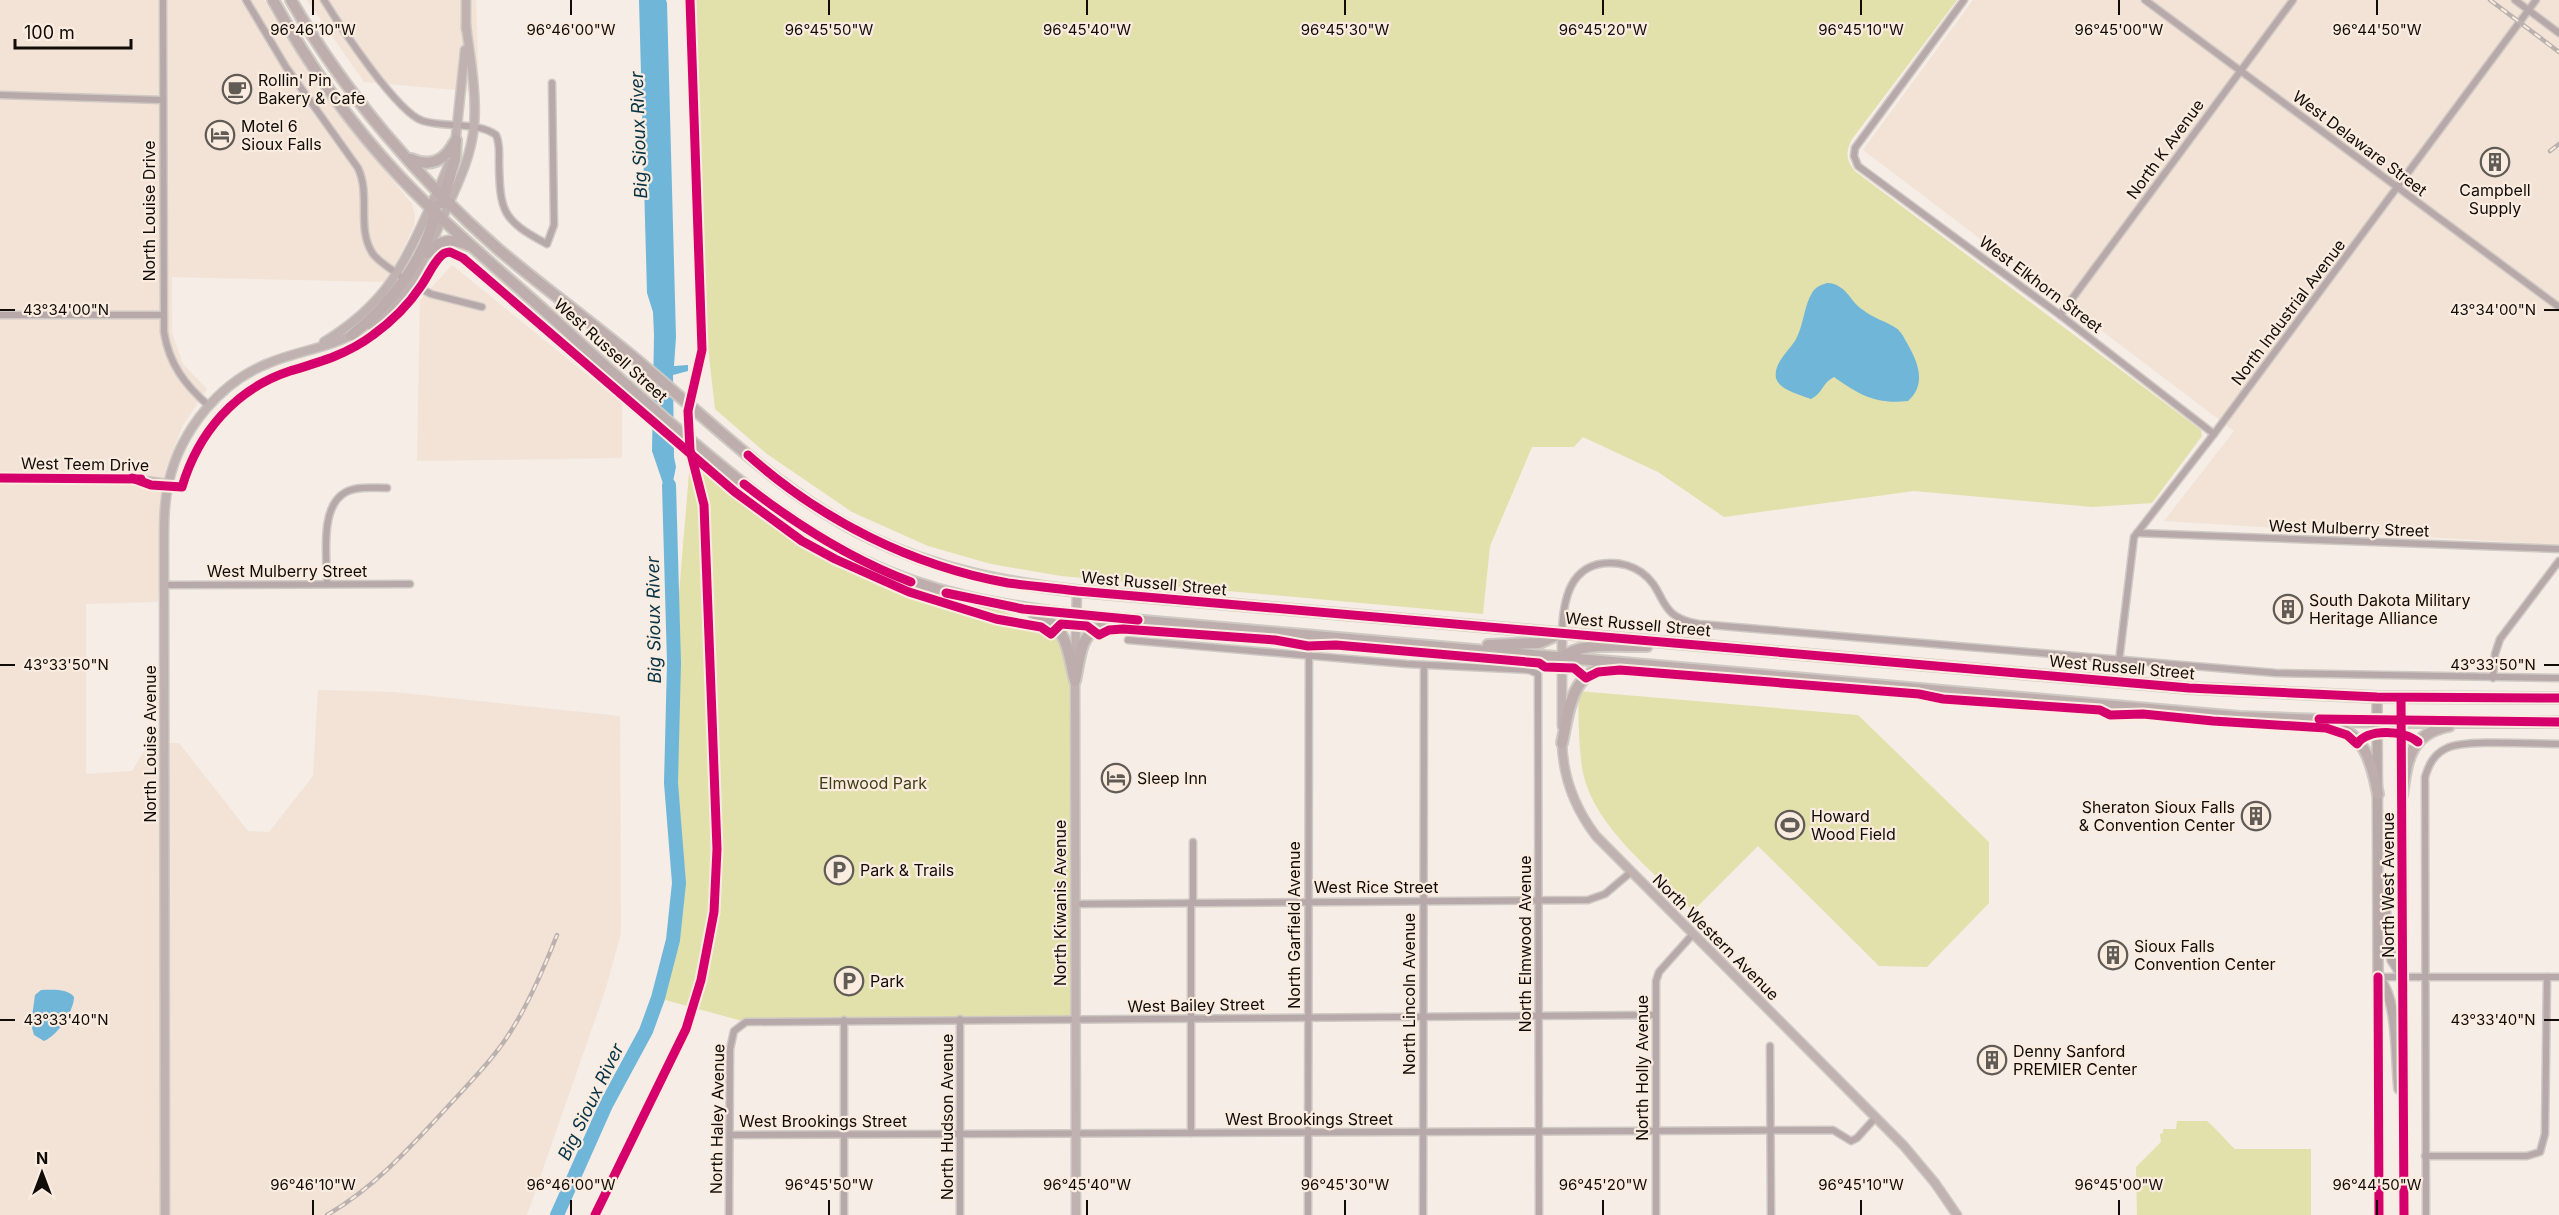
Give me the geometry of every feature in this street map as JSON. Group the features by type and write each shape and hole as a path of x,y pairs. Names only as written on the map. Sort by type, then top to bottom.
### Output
{"highway":[{"name":"West Russell Street","path":"273,0 302,50 352,120 400,177 628,388 712,460 775,508 862,561 926,587 1008,607 1075,615 2189,713 2378,722 2559,722"},
{"name":"West Russell Street","path":"293,3 341,77 443,197 498,249 627,351 754,460 803,498 872,539 939,565 1008,583 1077,591 2189,688 2378,698 2559,698"},
{"path":"352,335 381,309 405,279 419,255 443,197 455,159 456,140"},
{"path":"406,155 422,163 433,163 448,154 456,140"},
{"path":"428,253 443,241 456,241 483,255"},
{"path":"1008,607 1043,617 1056,625 1067,645 1075,681"},
{"path":"1075,681 1082,645 1095,628 1112,624 1168,623"},
{"path":"1449,648 1539,643 1562,633"},
{"path":"1562,658 1569,651 1582,647 1693,644"},
{"path":"1562,743 1573,693 1584,676 1606,667 1658,666"},
{"path":"2310,719 2342,728 2362,744 2370,759 2378,794"},
{"path":"2402,795 2409,755 2429,733 2449,726 2498,722"}],"main road":[{"name":"North West Avenue","path":"2378,698 2379,1215"},
{"name":"North West Avenue","path":"2401,698 2404,1215"},
{"path":"2379,883 2382,887 2392,960 2403,977"},
{"path":"2378,977 2388,989 2392,1002 2397,1076 2404,1111"}],"street":[{"name":"North Louise Drive","path":"163,0 163,315 166,343 177,372 189,388 209,406"},
{"path":"246,0 286,67 358,168 364,184 368,245 377,258 405,279 431,294 482,307"},
{"path":"324,0 405,110 421,120 492,132 498,138 500,199 507,216 526,233 547,244 554,225 552,83"},
{"path":"456,140 466,26 466,0"},
{"name":"West Elkhorn Street","path":"1964,0 1855,147 1854,156 1858,166 2060,315 2214,434"},
{"name":"West Delaware Street","path":"2145,0 2559,307"},
{"name":"North K Avenue","path":"2060,315 2293,0"},
{"path":"2515,0 2559,33"},
{"name":"North Industrial Avenue","path":"2119,661 2132,544 2137,533 2214,434 2536,0"},
{"name":"North Louise Avenue","path":"313,349 363,315 384,293 405,279 428,253 436,212 469,154 474,128 474,100 466,26"},
{"path":"0,95 162,100"},
{"path":"0,315 163,315"},
{"name":"North Louise Avenue","path":"165,1215 164,524 168,483 184,441 209,406 231,385 253,370 279,359 352,335"},
{"name":"West Teem Drive","path":"0,478 132,478 168,483"},
{"path":"327,584 328,523 333,504 352,490 387,488"},
{"name":"West Mulberry Street","path":"2137,533 2559,549"},
{"path":"2493,678 2495,654 2500,639 2559,561"},
{"name":"West Russell Street","path":"1562,633 1565,600 1574,579 1592,566 1613,563 1633,567 1642,572 1671,613 1688,622 2276,673 2559,678"},
{"name":"West Mulberry Street","path":"164,585 410,584"},
{"name":"North Kiwanis Avenue","path":"1076,1215 1075,615 1077,591"},
{"name":"North Western Avenue","path":"1562,633 1562,743 1566,774 1580,813 1596,836 1631,873 1922,1167 1957,1215"},
{"name":"North Garfield Avenue","path":"1308,1215 1309,635"},
{"path":"1128,640 1424,665"},
{"name":"North Elmwood Avenue","path":"1424,665 1529,670 1538,674 1539,1215"},
{"name":"North Lincoln Avenue","path":"1423,1215 1424,665"},
{"path":"2426,1215 2424,787 2427,770 2436,755 2456,745 2559,744"},
{"path":"1191,1133 1193,842"},
{"name":"West Rice Street","path":"1076,904 1598,898 1617,886 1631,873"},
{"name":"North Holly Avenue","path":"1656,1215 1656,981 1659,972 1693,934"},
{"path":"2378,977 2559,977"},
{"path":"2425,1156 2527,1156 2540,1152 2545,1134 2547,977"},
{"name":"West Bailey Street","path":"739,1025 754,1020 1655,1015"},
{"name":"North Hudson Avenue","path":"960,1019 960,1215"},
{"path":"844,1020 844,1215"},
{"name":"North Haley Avenue","path":"729,1215 730,1049 734,1031 739,1025"},
{"path":"1770,1046 1771,1215"},
{"name":"West Brookings Street","path":"730,1135 1833,1130 1851,1141 1857,1138 1876,1118"}],"shaded area":[{"path":"0,0 264,0 319,89 412,204 415,215 414,226 384,282 172,277 172,333 183,364 207,389 183,425 166,469 158,602 86,604 86,774 132,771 149,743 179,743 248,831 269,832 313,776 318,690 393,692 620,716 621,933 606,988 527,1215 0,1215"},
{"path":"307,0 476,0 479,92 364,82"},
{"path":"1973,0 2559,0 2559,545 2164,521 2234,431 1863,150"},
{"path":"452,265 622,403 622,458 417,461 420,300"}],"green space":[{"path":"696,0 1957,0 1852,139 1848,148 1850,164 1856,172 2201,430 2202,436 2152,503 2092,507 1914,491 1724,517 1658,472 1583,437 1574,447 1532,447 1490,546 1483,614 1061,576 991,564 928,546 852,512 767,454 715,409 705,321"},
{"name":"Elmwood Park","path":"689,472 705,473 775,508 862,561 949,594 1061,631 1075,681 1075,1019 746,1022 658,998 673,943 678,909 678,869 671,770 672,715"},
{"name":"Howard Wood Field","path":"1578,691 1858,715 1989,842 1989,903 1927,967 1879,966 1758,846 1693,911 1613,831 1590,793 1581,763"},
{"path":"2177,1121 2207,1121 2235,1149 2311,1149 2311,1215 2137,1215 2136,1167 2161,1142 2160,1134 2163,1133 2163,1129 2176,1129"}],"water":[{"path":"639,0 666,0 667,3 676,337 674,366 688,365 688,371 673,375 676,467 669,501 652,451 654,335 653,312 647,293"},
{"path":"1827,283 1839,286 1863,310 1901,333 1911,350 1919,373 1917,387 1908,401 1877,400 1834,377 1811,399 1791,392 1778,382 1777,367 1797,337 1809,298 1815,289"},
{"path":"41,990 63,991 74,997 64,1022 54,1034 44,1041 34,1035 31,1024 35,995"}],"waterway":[{"name":"Big Sioux River","path":"557,1215 606,1105 646,1031 658,998 673,940 679,883 671,783 674,663 669,485"}],"railway":[{"path":"2490,0 2559,52"},
{"path":"2550,151 2559,144"},
{"path":"327,1215 362,1191 394,1163 491,1059 518,1020 557,935"}],"cycle path":[{"path":"595,1215 686,1029 701,980 714,912 717,849 704,505 690,450 688,411 702,350 690,0"},
{"path":"132,478 151,485 182,487 189,467 209,431 236,401 270,379 323,361 363,342 393,319 421,286 439,258 450,252 463,258 735,492 802,541 835,559 909,592 996,619 1041,627 1051,634 1061,624 1087,626 1099,635 1109,630 1123,629 1275,640 1308,646 1336,645 1539,663 1545,667 1574,668 1586,678 1598,672 1620,670 1919,694 1943,699 2100,710 2110,715 2143,714 2326,728 2347,735 2357,744 2369,735 2386,732 2404,735 2418,742"},
{"path":"748,455 806,500 869,537 937,565 1008,583 1077,591 2189,688 2377,697 2559,698"},
{"path":"0,478 141,479"},
{"path":"744,484 783,513 824,539 866,563 911,582"},
{"path":"946,593 1023,609 1138,620"},
{"path":"2401,698 2404,1215"},
{"path":"2319,719 2559,722"},
{"path":"2378,977 2379,1215"}],"place":[{"name":"Rollin' Pin Bakery & Cafe","path":"237,89"},
{"name":"Motel 6 Sioux Falls","path":"220,135"},
{"name":"Campbell Supply","path":"2495,162"},
{"name":"South Dakota Military Heritage Alliance","path":"2288,609"},
{"name":"Sleep Inn","path":"1116,778"},
{"name":"Sheraton Sioux Falls & Convention Center","path":"2256,816"},
{"name":"Howard Wood Field","path":"1790,825"},
{"name":"Park & Trails","path":"839,870"},
{"name":"Sioux Falls Convention Center","path":"2113,955"},
{"name":"Park","path":"849,981"},
{"name":"Denny Sanford PREMIER Center","path":"1992,1060"}]}
